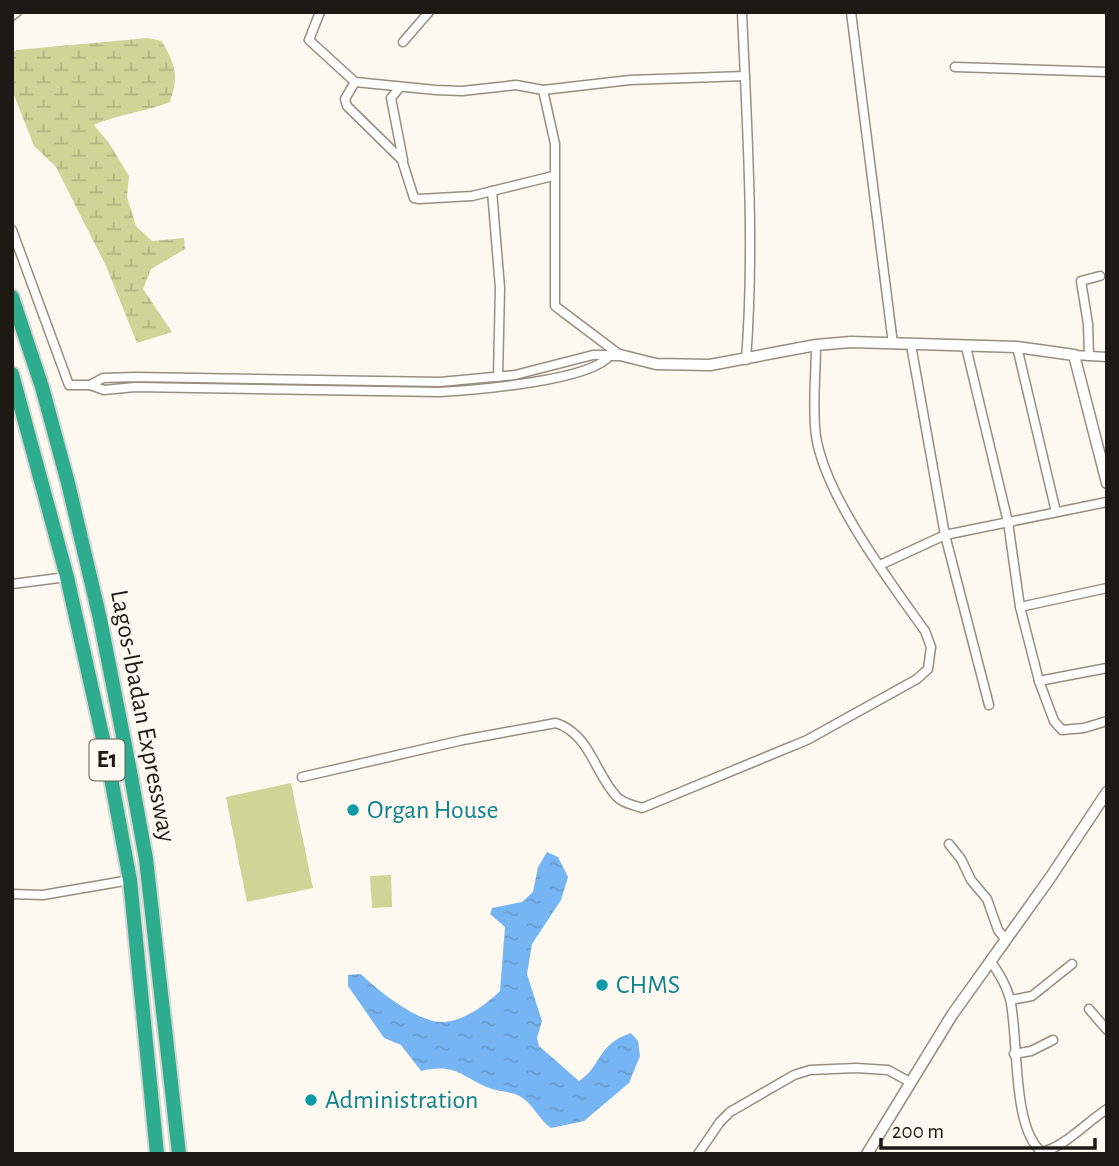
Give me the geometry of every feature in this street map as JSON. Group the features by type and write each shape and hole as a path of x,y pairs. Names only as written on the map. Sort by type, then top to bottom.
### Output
{"highway":[{"name":"Lagos-Ibadan Expressway","path":"12,297 42,387 68,483 100,619 131,771 146,859 179,1154"},
{"name":"Lagos-Ibadan Expressway","path":"12,374 67,577 107,757 130,880 157,1154"}],"street":[{"path":"12,16 17,12"},
{"path":"320,12 309,40 355,82 462,91 516,85 543,90 630,80 745,76"},
{"path":"403,42 429,12"},
{"path":"742,12 751,225 746,359"},
{"path":"851,12 893,344"},
{"path":"955,67 1107,72"},
{"path":"355,82 345,99 347,106 404,162"},
{"path":"400,87 391,98 414,198 472,197 554,176"},
{"path":"543,90 555,144 555,306 615,355"},
{"path":"492,191 500,288 498,377"},
{"path":"12,230 69,385 90,384 103,378 135,376 440,382 498,377 551,367 593,355 615,355 656,364 710,365 816,345 851,342 1017,347 1107,357"},
{"path":"1089,356 1088,324 1081,281 1100,276"},
{"path":"302,777 463,740 556,723 564,726 584,745 618,797 642,808 807,740 917,679 928,669 931,646 925,631 858,534 822,460 816,434 816,345"},
{"path":"911,345 944,536 989,705"},
{"path":"966,347 1008,522 1020,607 1039,681 1054,721 1062,730 1084,728 1107,721"},
{"path":"1017,347 1056,512"},
{"path":"90,384 104,390 135,387 440,392 506,386 553,377 596,367 615,355"},
{"path":"1074,355 1101,446 1107,483"},
{"path":"880,565 944,536 1107,502"},
{"path":"12,583 67,577"},
{"path":"1020,607 1107,588"},
{"path":"1039,681 1107,668"},
{"path":"867,1154 990,960 1107,792"},
{"path":"949,844 961,859 971,880 987,899 998,930 1005,939"},
{"path":"12,894 43,895 130,880"},
{"path":"990,960 1002,977 1011,1000 1018,1091 1034,1145 1041,1153 1063,1150 1073,1133 1107,1109"},
{"path":"1011,1000 1032,996 1072,964"},
{"path":"1089,1009 1107,1030"},
{"path":"1014,1054 1031,1051 1053,1040"},
{"path":"698,1154 730,1112 794,1075 810,1070 856,1068 888,1070 911,1082"}],"green space":[{"path":"148,38 162,41 173,65 175,84 170,102 94,125 109,143 129,176 127,197 136,226 152,241 184,238 185,249 151,269 143,289 172,332 137,343 106,266 56,167 34,146 12,90 12,54 16,50"},
{"path":"291,783 313,888 247,902 226,797"},
{"path":"391,875 392,907 372,908 370,876"}],"water":[{"path":"547,852 558,857 568,877 561,900 532,944 527,974 542,1021 537,1038 539,1046 579,1081 612,1043 631,1033 638,1041 640,1056 629,1083 584,1121 551,1128 526,1100 517,1095 489,1088 450,1070 421,1071 401,1045 384,1038 348,986 348,975 361,974 400,1005 434,1021 452,1021 481,1006 500,991 505,927 490,914 492,908 522,902 533,892 538,867"}],"place":[{"name":"Organ House","path":"353,810"},
{"name":"CHMS","path":"602,985"},
{"name":"Administration","path":"311,1100"}]}
